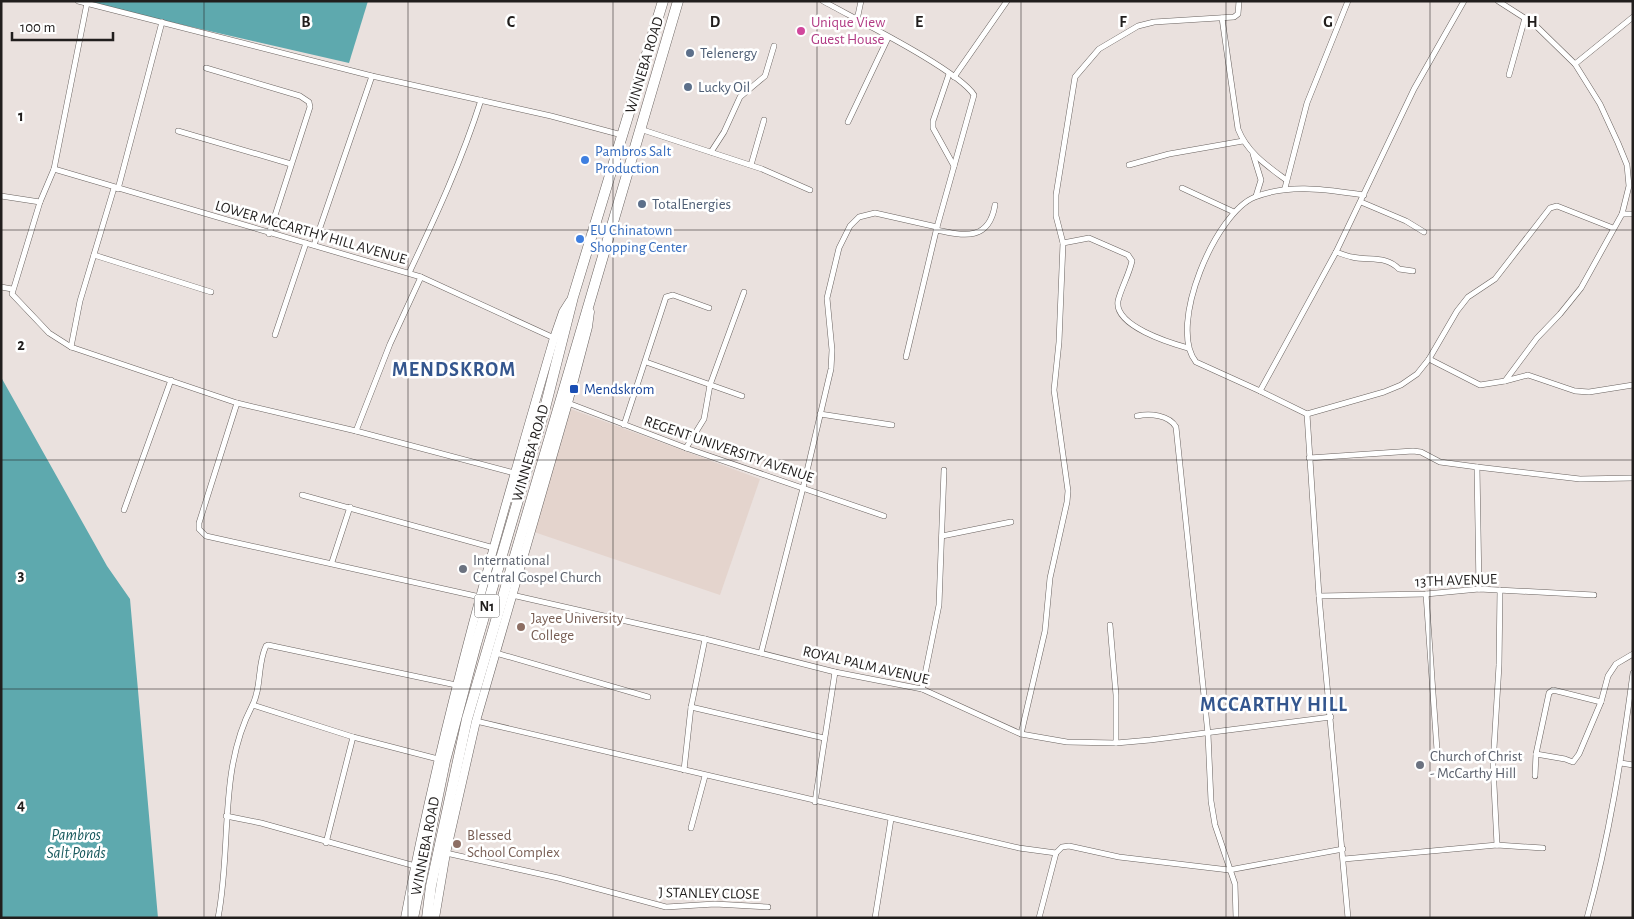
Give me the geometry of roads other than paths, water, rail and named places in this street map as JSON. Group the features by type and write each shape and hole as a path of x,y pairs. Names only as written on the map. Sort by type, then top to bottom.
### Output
{"highway":[{"name":"WINNEBA ROAD","path":"413,918 431,806 545,408 573,297 663,1"},
{"name":"WINNEBA ROAD","path":"427,918 431,886 451,810 467,719 678,1"},
{"path":"648,49 656,46 665,50"}],"street":[{"path":"78,1 372,76 481,100 623,135"},
{"path":"823,1 951,75 974,95 936,229 906,358"},
{"path":"857,20 861,1"},
{"path":"954,166 933,128 933,122 951,75 1007,1"},
{"path":"1021,734 1045,631 1050,578 1068,491 1054,390 1060,342 1063,244 1056,216 1056,195 1075,77 1099,49 1138,26 1154,22 1234,17 1238,14 1238,1"},
{"path":"1285,188 1307,103 1334,31 1348,1"},
{"path":"1260,391 1336,252 1414,89 1464,1"},
{"path":"1498,1 1547,34 1575,64 1600,104 1627,165 1629,186 1622,214 1581,288 1537,338 1505,381"},
{"path":"86,3 73,79 54,168 40,202 12,289 14,298 49,333 71,347 237,403 356,431 514,473"},
{"path":"1222,18 1238,129 1243,141 1252,153 1286,179"},
{"path":"1510,75 1525,18"},
{"path":"1575,64 1633,18"},
{"path":"71,347 80,302 116,188 162,22"},
{"path":"848,122 888,38"},
{"path":"711,152 724,132 740,97 765,76 774,46"},
{"path":"206,68 300,96 309,102 310,107 269,234"},
{"path":"314,245 372,76"},
{"path":"409,273 458,167 481,100"},
{"path":"751,165 764,120"},
{"path":"640,129 751,165 810,190"},
{"path":"178,131 291,164"},
{"path":"1130,165 1169,154 1243,141"},
{"path":"1252,153 1261,180 1256,196"},
{"name":"LOWER MCCARTHY HILL AVENUE","path":"54,168 269,234 314,245 421,277 554,338"},
{"path":"1182,188 1234,212"},
{"path":"1364,195 1327,190 1285,188 1256,196 1244,202 1234,212 1205,259 1193,289 1186,320 1188,348 1196,362 1308,414 1401,386 1417,374 1429,359 1457,311 1468,297 1495,279 1550,208 1557,206 1613,228"},
{"path":"1,196 40,202"},
{"path":"1361,202 1406,221 1424,232"},
{"path":"761,653 831,369 832,350 827,298 839,248 847,231 859,217 875,213 936,229 965,234 982,231 991,220 995,205"},
{"path":"1622,214 1633,214"},
{"path":"1063,244 1089,238 1128,255 1132,261 1118,302 1122,315 1142,331 1188,348"},
{"path":"275,334 306,243"},
{"path":"1336,252 1352,257 1386,260 1392,262 1399,269 1413,271"},
{"path":"94,255 210,292"},
{"path":"356,431 390,344 421,277"},
{"path":"1,287 12,289"},
{"path":"686,448 704,419 710,385 744,292"},
{"path":"624,425 668,295 709,308"},
{"path":"405,918 415,866 431,806 438,758 456,685 514,473 554,338 563,312 573,297"},
{"path":"436,918 451,810 568,403 588,327 590,298"},
{"path":"1429,359 1480,384 1505,381 1528,375 1574,391 1589,392 1633,385"},
{"path":"646,362 742,396"},
{"path":"124,510 171,380"},
{"path":"237,403 198,529 206,536 332,562 480,597"},
{"name":"REGENT UNIVERSITY AVENUE","path":"568,403 686,448 884,516"},
{"path":"820,414 892,424"},
{"path":"1308,414 1309,458 1319,596 1348,918"},
{"path":"1137,416 1148,415 1167,418 1176,427 1208,734 1211,802 1215,825 1236,893 1236,918"},
{"path":"1309,458 1413,451 1421,452 1440,462 1477,467 1580,479 1633,478"},
{"path":"1477,467 1479,589"},
{"path":"922,690 939,605 944,470"},
{"path":"302,495 494,548"},
{"path":"332,562 350,507"},
{"path":"942,536 1011,522"},
{"name":"13TH AVENUE","path":"1319,596 1426,594 1479,589 1594,595"},
{"path":"1497,846 1493,774 1499,665 1500,590"},
{"path":"1426,594 1437,750"},
{"name":"ROYAL PALM AVENUE","path":"512,595 705,639 835,672 922,690 964,706 1021,734 1067,742 1116,743 1208,734 1331,717"},
{"path":"1110,625 1116,695 1116,743"},
{"path":"684,770 691,707 705,639"},
{"path":"218,918 225,882 226,816 235,752 246,716 253,705 264,648 268,645 456,685"},
{"path":"496,654 648,696"},
{"path":"1536,754 1573,762 1579,754 1601,702 1608,676 1616,664 1633,654"},
{"path":"815,802 835,672"},
{"path":"1587,918 1602,863 1621,763 1633,673"},
{"path":"1535,776 1536,754 1549,693 1552,690 1601,702"},
{"path":"253,705 353,737 438,758"},
{"path":"691,707 824,738"},
{"path":"476,721 815,802 1019,848 1056,853"},
{"path":"326,843 353,737"},
{"path":"1621,763 1633,766"},
{"path":"691,828 705,776"},
{"path":"226,816 415,866"},
{"path":"875,918 891,819"},
{"path":"1039,918 1056,853 1062,847 1070,846 1119,858 1229,870 1343,849"},
{"path":"1344,859 1497,846 1543,848"},
{"name":"J STANLEY CLOSE","path":"446,854 558,878 666,907 715,904 768,908"}],"water":[{"path":"79,1 368,1 349,63"},
{"name":"Pambros Salt Ponds","path":"1,377 107,566 130,599 158,918 1,918"}],"place":[{"name":"Unique View Guest House","path":"801,31"},
{"name":"Telenergy","path":"690,53"},
{"name":"Lucky Oil","path":"688,87"},
{"name":"Pambros Salt Production","path":"585,160"},
{"name":"TotalEnergies","path":"642,204"},
{"name":"EU Chinatown Shopping Center","path":"580,239"},
{"name":"Mendskrom","path":"574,389"},
{"name":"International Central Gospel Church","path":"463,569"},
{"name":"Jayee University College","path":"521,627"},
{"name":"Church of Christ - McCarthy Hill","path":"1420,765"},
{"name":"Blessed School Complex","path":"457,844"}],"district":[{"name":"MENDSKROM","path":"454,369"},
{"name":"MCCARTHY HILL","path":"1274,704"}]}
